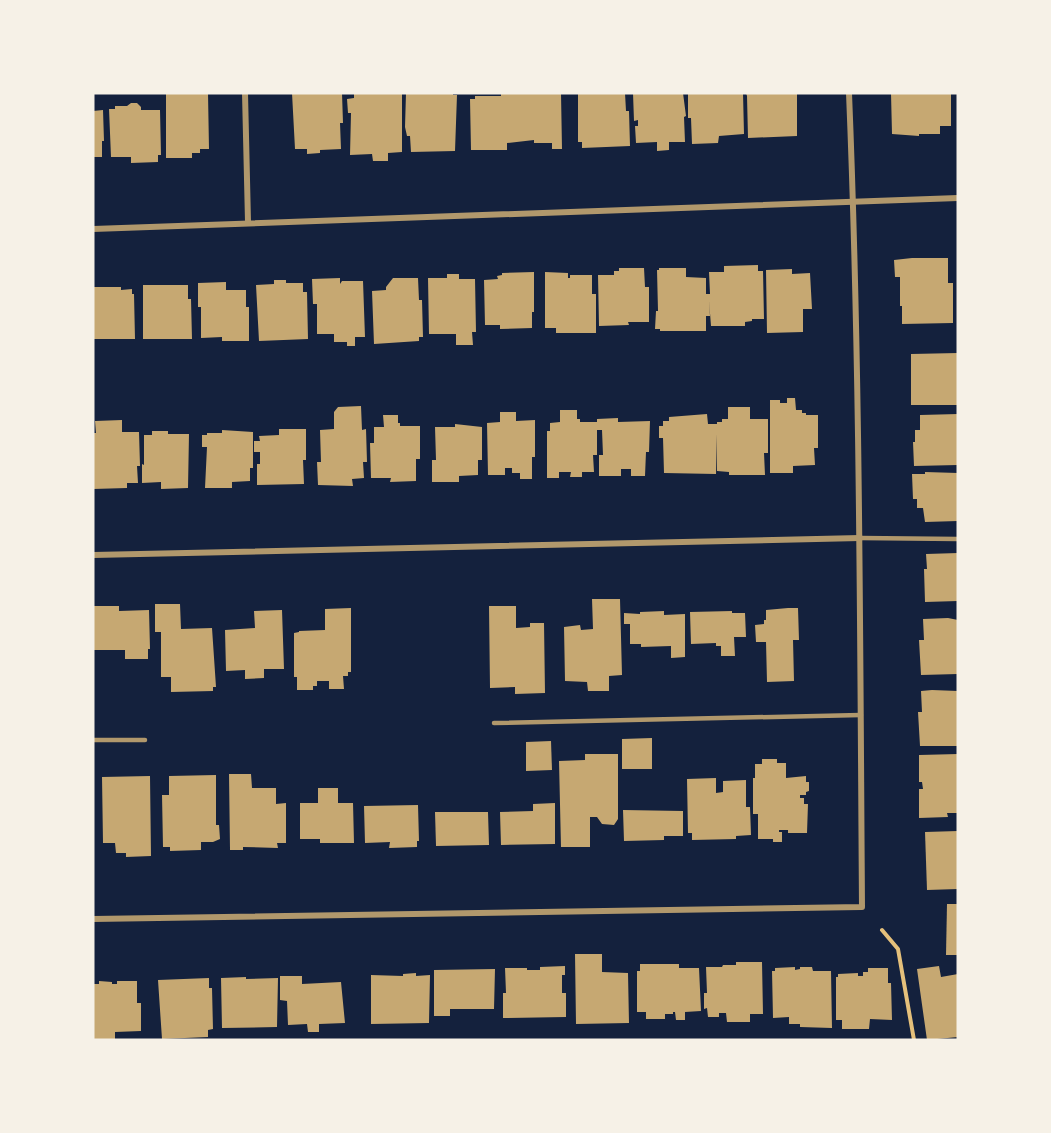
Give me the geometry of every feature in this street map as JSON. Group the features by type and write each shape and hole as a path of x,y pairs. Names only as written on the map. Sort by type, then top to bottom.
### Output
{"street":[{"path":"246,93 248,222"},
{"path":"93,919 862,907 860,538 854,202 849,93"},
{"path":"93,229 958,198"},
{"path":"93,555 860,538"}],"lane":[{"path":"860,538 958,538"},
{"path":"494,723 861,715"},
{"path":"93,740 145,740"}],"path":[{"path":"882,930 898,949 914,1040"}],"building":[{"path":"166,93 208,93 209,149 200,149 200,153 192,153 192,158 166,158"},
{"path":"292,93 342,93 341,149 320,150 320,153 307,154 307,149 295,149"},
{"path":"354,93 402,93 402,152 388,153 388,161 373,161 372,154 350,155 351,113 348,113 347,99 354,98"},
{"path":"406,93 453,93 457,95 455,151 411,152 410,136 407,136 405,127"},
{"path":"501,93 561,93 562,149 552,149 552,143 534,143 534,140 507,143 507,150 471,150 470,99 475,99 475,96 501,96"},
{"path":"578,93 625,93 626,111 629,111 630,146 582,148 582,142 578,142"},
{"path":"633,93 683,93 686,116 684,117 685,142 669,142 669,150 657,151 657,142 636,143 635,126 638,126 638,120 634,121"},
{"path":"688,93 743,93 744,134 719,136 718,143 692,144 691,118 688,118"},
{"path":"746,93 797,93 797,136 748,138"},
{"path":"891,93 951,93 951,126 940,126 940,134 919,134 919,136 892,134"},
{"path":"137,103 141,110 160,110 161,155 158,155 158,162 131,163 131,157 111,157 109,109 115,109 115,106 127,106"},
{"path":"103,110 102,157 93,157 93,111"},
{"path":"948,258 948,283 953,283 953,323 902,324 900,277 895,277 894,260"},
{"path":"758,265 758,271 763,271 764,319 752,319 752,321 745,322 745,326 711,326 709,300 710,316 706,316 706,331 660,331 660,329 655,329 656,311 658,311 657,270 659,268 686,268 686,277 706,278 706,294 710,294 709,272 724,272 724,266"},
{"path":"619,268 644,268 645,287 649,287 649,322 599,326 598,275 614,275 614,271 619,271"},
{"path":"792,269 792,274 810,273 812,309 803,309 803,332 767,333 766,270"},
{"path":"534,272 532,328 500,329 500,325 485,325 484,280 498,279 497,276 502,273"},
{"path":"545,272 568,273 568,278 570,275 592,275 592,294 596,294 596,333 556,333 556,328 545,328"},
{"path":"447,274 459,274 459,279 475,279 476,332 472,332 473,345 456,345 456,334 429,334 428,278 447,278"},
{"path":"340,278 340,284 342,281 363,281 365,337 355,337 355,346 347,346 347,342 334,342 334,334 317,334 317,304 313,304 312,279"},
{"path":"393,278 418,278 419,300 422,300 423,337 419,337 419,341 374,344 372,291 386,290"},
{"path":"274,280 303,283 303,292 307,292 308,339 259,341 256,285 274,284"},
{"path":"226,282 226,290 246,290 246,307 249,307 249,341 222,341 222,337 201,338 198,283"},
{"path":"143,285 188,285 188,299 191,299 192,339 143,339"},
{"path":"93,287 132,289 135,339 93,339"},
{"path":"958,353 958,405 911,405 911,354"},
{"path":"787,398 795,398 796,410 802,410 802,413 806,415 818,415 818,448 814,448 815,465 793,466 793,473 770,473 770,400 787,403"},
{"path":"361,406 362,430 366,429 367,462 363,462 364,478 352,479 353,486 318,485 317,462 321,462 320,430 334,429 334,412 338,407"},
{"path":"728,407 750,407 750,419 768,419 768,453 764,453 765,475 729,475 729,472 717,471 717,434 716,474 664,473 663,438 659,438 659,426 663,426 663,421 669,421 669,417 707,414 708,424 717,424 717,422 722,422 722,419 728,419"},
{"path":"560,410 577,410 577,419 580,419 580,422 618,418 618,422 650,421 649,452 646,452 645,476 631,476 631,469 621,469 621,476 599,476 599,455 603,455 602,430 597,430 597,455 593,455 594,472 582,472 582,477 570,477 571,472 559,472 559,478 547,478 547,431 550,431 550,423 560,422"},
{"path":"500,412 516,412 516,421 535,420 535,457 532,457 532,479 520,479 520,473 512,473 512,468 505,468 505,475 488,475 487,423 500,422"},
{"path":"958,414 958,465 914,466 913,442 915,442 915,430 920,430 920,415"},
{"path":"383,415 398,415 400,426 420,426 420,459 416,459 416,481 390,482 391,478 371,478 370,443 374,443 374,427 384,427"},
{"path":"122,420 122,432 139,432 138,483 127,483 127,488 93,489 95,421"},
{"path":"455,424 482,427 482,460 478,460 478,475 459,476 459,482 432,482 432,460 436,460 435,427 455,427"},
{"path":"279,429 306,429 306,460 303,460 304,484 257,485 257,464 260,464 260,452 254,452 254,441 260,441 259,436 279,435"},
{"path":"222,430 253,432 253,468 250,468 250,481 232,482 232,488 205,488 207,447 202,447 202,435 222,433"},
{"path":"152,431 189,434 188,488 161,489 161,482 142,483 144,435 152,435"},
{"path":"925,472 958,473 958,521 925,522 923,508 917,508 917,499 913,499 912,474 925,474"},
{"path":"958,553 958,601 925,602 926,554"},
{"path":"592,599 620,599 622,675 609,676 609,691 588,691 587,682 565,681 564,627 580,625 581,630 593,629"},
{"path":"155,604 180,604 181,629 212,628 216,687 213,687 213,691 171,692 171,677 161,677 161,632 155,632"},
{"path":"93,606 119,606 119,611 149,610 148,659 125,659 125,650 93,650"},
{"path":"489,606 516,606 516,628 530,627 530,623 544,623 545,693 515,694 515,687 490,688"},
{"path":"351,608 351,672 348,672 348,676 343,676 344,689 329,689 329,681 317,681 317,686 313,686 313,690 297,690 297,677 294,677 294,633 325,630 325,609"},
{"path":"798,608 799,640 793,640 794,681 767,682 766,642 756,642 755,625 764,624 766,610"},
{"path":"282,610 284,669 264,669 264,678 245,679 245,670 226,671 225,630 255,628 254,611"},
{"path":"664,611 664,615 685,614 685,657 671,658 671,646 641,647 641,644 630,644 630,624 624,624 624,613"},
{"path":"732,611 732,613 745,613 746,637 734,637 735,656 721,656 721,646 716,646 716,643 691,644 690,612"},
{"path":"923,619 958,620 958,674 921,675 919,640 924,640"},
{"path":"921,691 958,691 958,746 920,746 918,712 922,712"},
{"path":"652,738 652,769 622,769 622,739"},
{"path":"551,741 552,770 526,771 526,742"},
{"path":"585,754 618,754 618,819 614,825 602,824 597,817 590,817 590,847 561,847 559,761 585,760"},
{"path":"958,754 958,813 947,813 948,817 919,818 919,789 923,789 922,782 919,782 919,755"},
{"path":"762,759 777,759 777,763 786,763 786,778 806,776 809,791 806,795 800,795 800,798 804,798 804,804 808,804 807,833 788,833 788,830 779,830 782,832 782,842 773,842 773,839 758,839 758,814 753,814 753,778 755,778 755,764 762,764"},
{"path":"229,774 251,774 252,788 276,788 276,804 286,803 286,843 277,843 278,848 243,847 243,850 230,850"},
{"path":"216,775 216,825 219,825 220,839 213,842 201,842 201,850 170,851 170,847 163,847 162,795 169,795 169,776"},
{"path":"150,776 151,856 126,857 126,853 116,853 115,843 103,843 102,777"},
{"path":"716,778 716,793 723,792 723,781 746,780 746,807 750,807 751,835 736,836 736,839 692,840 692,833 688,833 687,779"},
{"path":"318,788 338,788 338,803 353,803 354,843 320,843 320,839 300,839 300,803 318,803"},
{"path":"555,803 555,844 501,845 500,812 533,811 533,804"},
{"path":"418,805 419,841 417,841 417,847 389,848 390,842 365,843 364,806"},
{"path":"623,810 683,811 683,836 664,836 664,840 624,841"},
{"path":"435,812 488,812 489,845 436,846"},
{"path":"958,831 958,889 927,890 925,832"},
{"path":"947,904 958,904 958,955 946,955"},
{"path":"575,954 602,954 602,972 628,973 629,1023 576,1024"},
{"path":"736,962 762,962 763,1014 750,1014 750,1022 727,1022 726,1013 719,1013 719,1017 708,1017 707,1008 704,1009 704,993 707,993 706,967 736,965"},
{"path":"640,964 679,964 679,968 699,968 701,1011 685,1012 685,1020 676,1020 675,1012 665,1014 665,1019 646,1019 646,1012 637,1012 637,971 640,971"},
{"path":"565,966 565,975 562,975 562,993 566,993 566,1017 503,1018 503,993 506,993 505,968 540,970 540,967"},
{"path":"939,966 941,977 958,974 958,1037 927,1040 917,969"},
{"path":"795,967 795,970 800,967 812,967 813,971 831,971 832,1028 800,1027 800,1024 789,1024 789,1017 773,1018 772,971 775,971 775,968"},
{"path":"868,968 888,968 888,983 891,983 892,1020 870,1019 869,1029 842,1029 842,1020 836,1020 836,977 838,974 858,973 858,976 863,976 863,972 868,972"},
{"path":"495,969 494,1009 450,1009 450,1016 434,1016 434,970"},
{"path":"416,973 416,976 430,975 429,1023 371,1024 371,975 403,976 403,974"},
{"path":"280,976 302,976 302,984 341,982 345,1023 319,1024 319,1032 308,1032 307,1024 288,1025 287,1001 280,1000"},
{"path":"246,977 246,979 278,978 277,1027 222,1028 221,978"},
{"path":"209,978 209,988 212,988 213,1029 208,1030 208,1037 162,1039 158,980"},
{"path":"99,981 117,984 117,981 137,981 137,1003 141,1003 141,1031 115,1032 115,1040 94,1040 93,984 99,984"}]}
